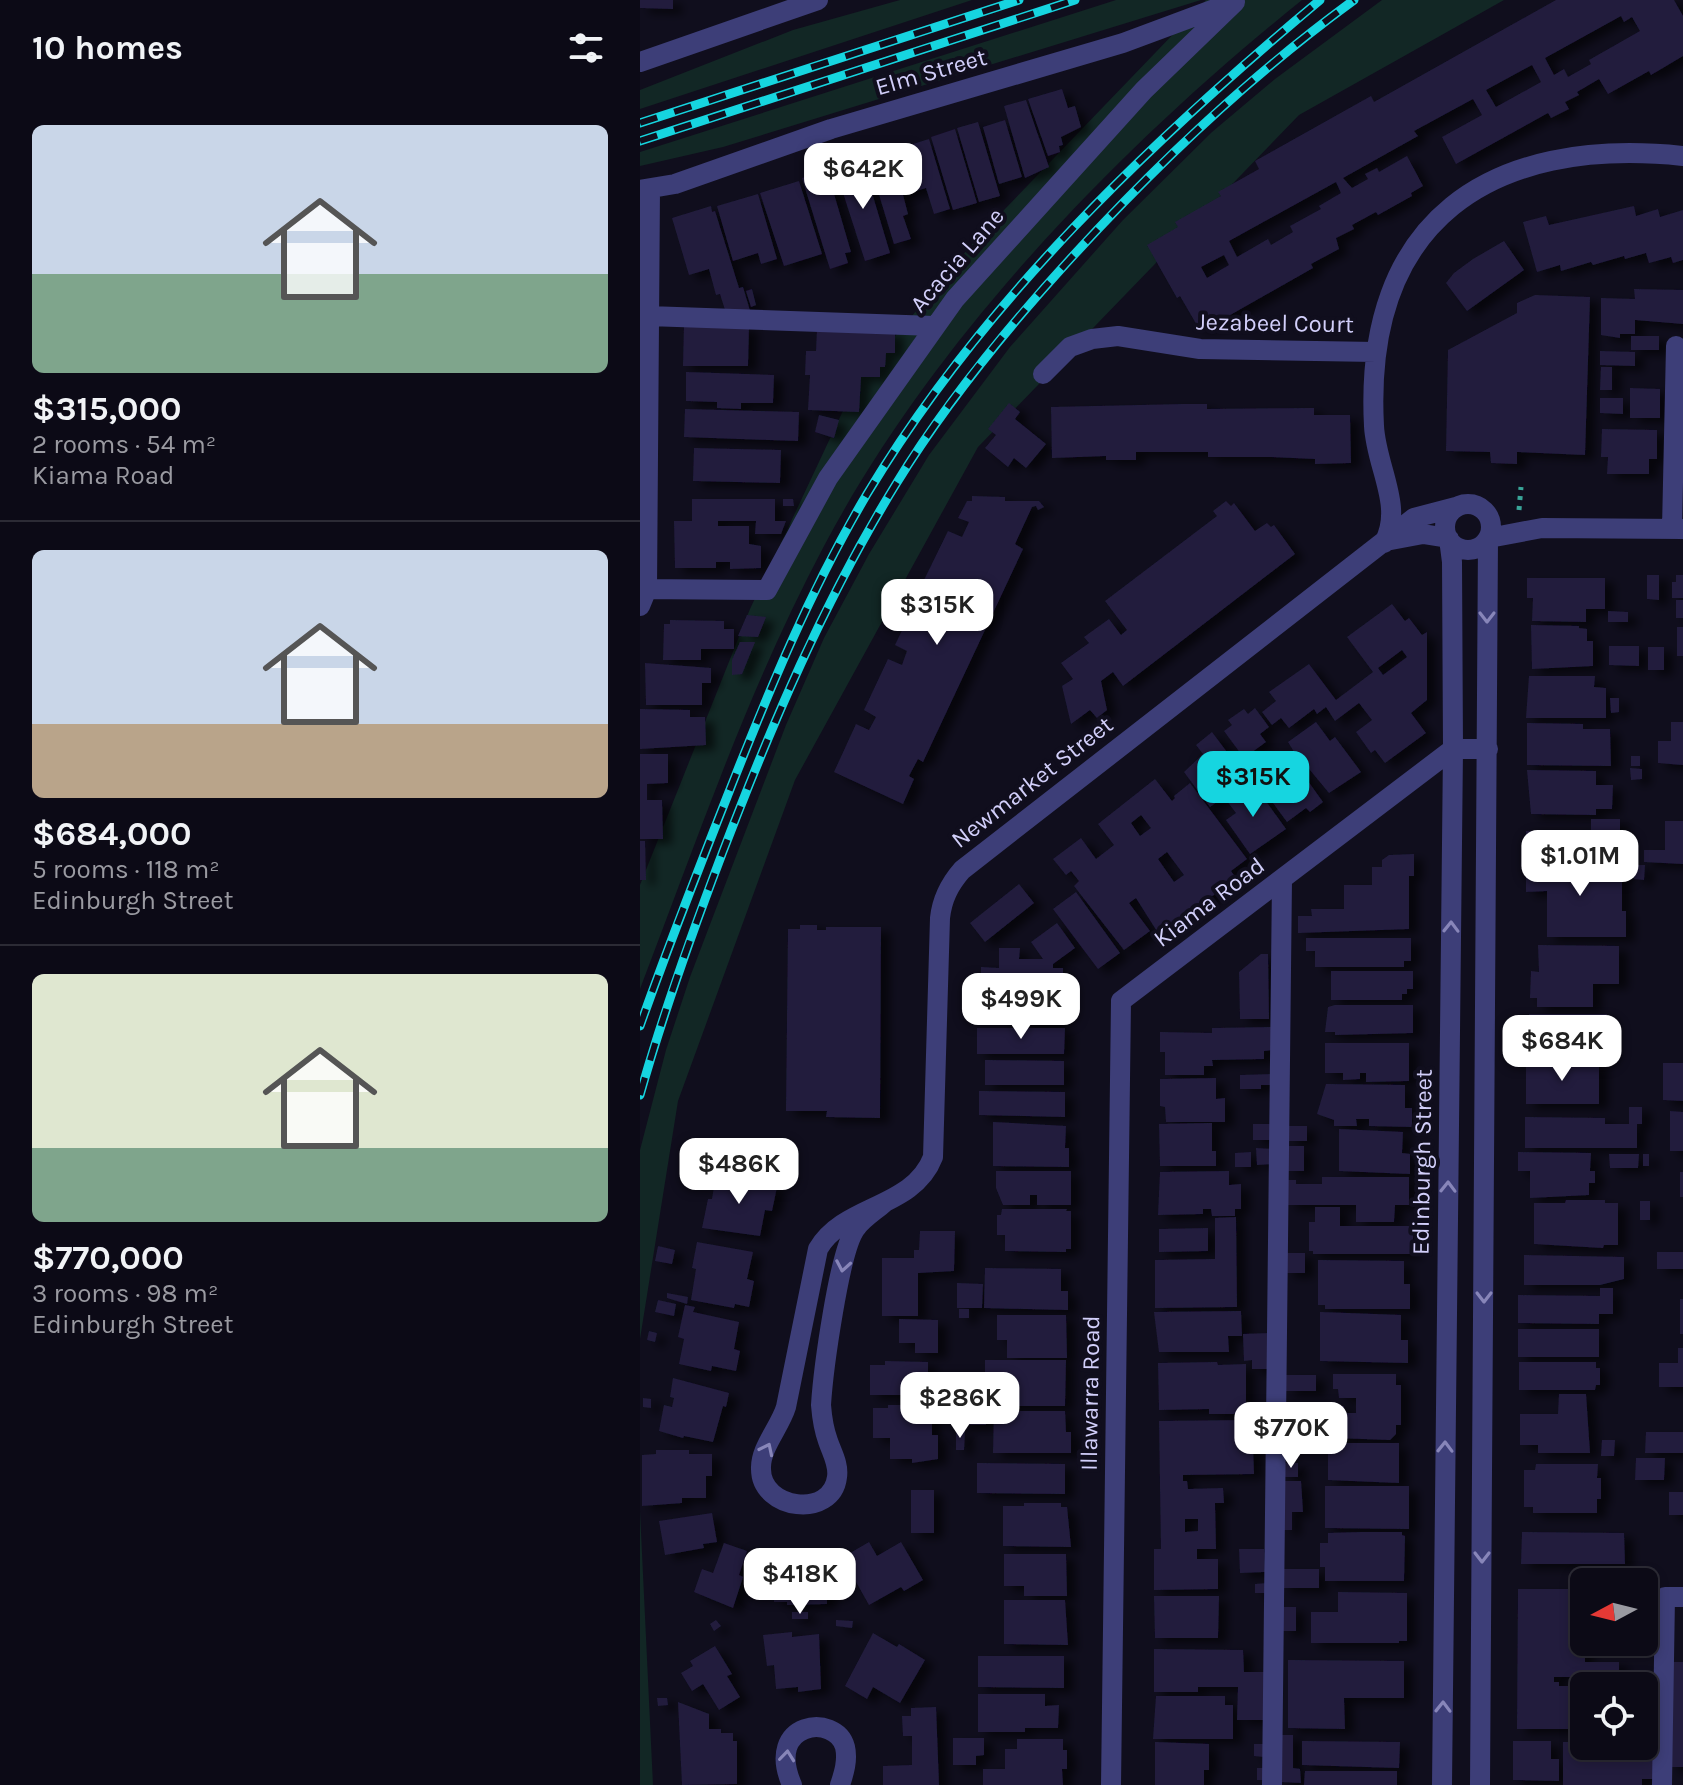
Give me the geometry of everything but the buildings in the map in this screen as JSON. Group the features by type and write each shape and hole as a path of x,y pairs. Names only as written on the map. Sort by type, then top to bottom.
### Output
{"street":[{"path":"640,62 810,1"},
{"name":"Elm Street","path":"645,190 675,184 831,129 1123,43 1235,2"},
{"name":"Acacia Lane","path":"642,595 767,590 828,478 955,299 1144,90 1235,2"},
{"path":"1384,543 1390,529 1392,507 1374,432 1376,352 1388,298 1406,257 1430,226 1460,200 1522,169 1576,155 1623,152 1683,156"},
{"path":"642,595 648,316 645,190"},
{"path":"648,316 934,326"},
{"name":"Jezabeel Court","path":"1043,374 1070,347 1092,339 1118,336 1214,350 1376,352"},
{"path":"1558,528 1519,522 1468,503 1456,507 1446,518 1445,529 1456,547 1471,550 1481,547 1489,539 1529,529 1677,528 1676,346"},
{"path":"1382,474 1395,498 1405,508 1413,513 1427,513"},
{"name":"Newmarket Street","path":"884,1203 855,1228 841,1273 821,1405 823,1426 838,1471 836,1485 822,1499 809,1504 782,1501 765,1485 761,1465 765,1449 780,1426 786,1407 818,1249 830,1233 917,1183 933,1157 940,918 942,903 952,881 1044,804 1414,518 1456,507"},
{"path":"1480,1785 1489,539 1492,529 1490,518 1482,508"},
{"name":"Newmarket Street","path":"1384,543 1406,535 1430,534 1448,538"},
{"name":"Edinburgh Street","path":"1442,1785 1453,749 1452,562 1448,538"},
{"path":"1453,749 1488,749"},
{"name":"Kiama Road","path":"1121,1001 1453,749"},
{"path":"1272,1785 1282,879"},
{"name":"Illawarra Road","path":"1111,1785 1121,1001"},
{"path":"1662,1785 1665,1597 1683,1597"},
{"path":"792,1785 785,1764 788,1744 796,1733 815,1728 831,1731 843,1741 847,1757 840,1785"}],"green space":[{"path":"900,0 972,0 640,109 640,90 793,30"},
{"path":"1116,0 1201,0 723,147 640,166 640,152"},
{"path":"1206,0 1302,0 1233,57 1099,183 975,321 919,394 869,469 797,599 725,764 640,989 640,885 750,609 856,383 977,238"},
{"path":"1382,0 1504,0 1299,115 978,447 795,780 678,1101 640,1339 640,1150 666,1050 690,977 786,725 824,638 869,554 929,455 1010,347 1123,220 1212,132 1275,79"},
{"path":"640,1511 653,1785 640,1785"}],"railway":[{"path":"640,123 1019,0"},
{"path":"640,141 1075,0"},
{"path":"640,1026 671,940 791,642 846,530 913,423 1016,291 1073,228 1193,110 1320,0"},
{"path":"640,1095 700,913 780,712 845,573 915,454 1001,338 1105,222 1242,89 1354,0"}]}
